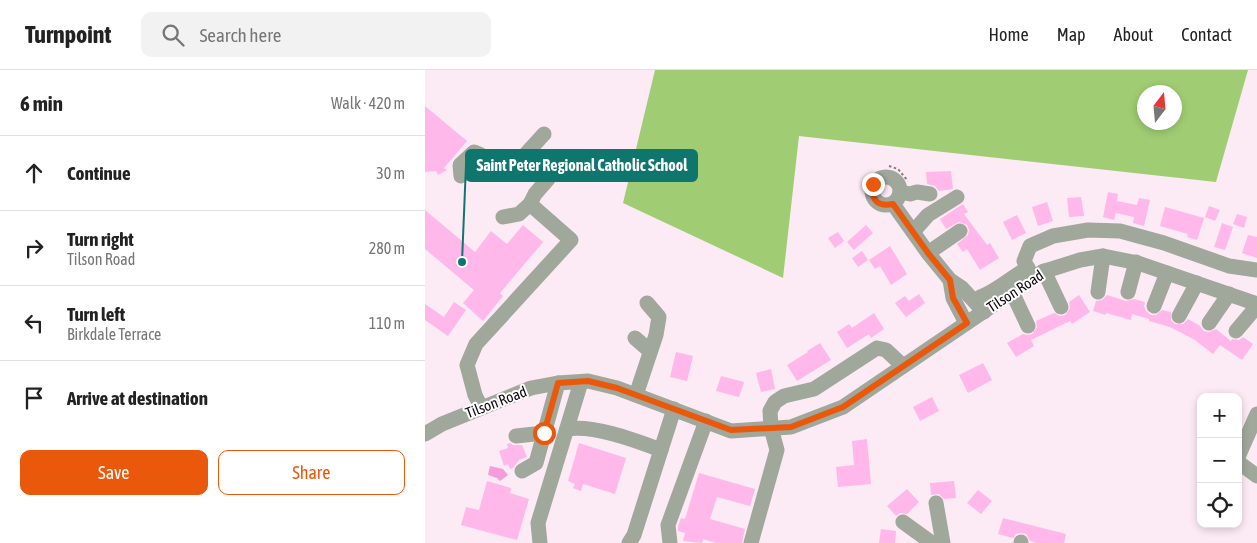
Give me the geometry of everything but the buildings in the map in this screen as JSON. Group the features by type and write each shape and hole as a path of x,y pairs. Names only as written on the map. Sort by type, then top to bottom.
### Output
{"street":[{"path":"523,157 544,134"},
{"path":"461,176 460,165 474,152 481,155"},
{"path":"503,217 519,214 530,204 535,194 548,179 537,169"},
{"path":"930,194 917,192 897,198 913,232 928,253 950,280 962,288 984,312"},
{"path":"913,232 929,216 957,197"},
{"path":"481,407 475,395 467,365 476,344 555,268 571,240 530,204"},
{"path":"928,253 960,230"},
{"path":"1058,308 1035,273 1024,261 1030,246 1053,236 1088,230 1119,230 1164,243 1229,266 1257,270"},
{"path":"1098,292 1103,256"},
{"name":"Tilson Road","path":"425,434 442,424 481,407 531,388 558,383 588,381 617,388 731,430 791,427 843,407 984,312 1035,273 1080,260 1103,256 1137,262 1257,305"},
{"path":"1128,292 1137,262"},
{"path":"979,297 987,295 1018,273 1035,273"},
{"path":"1154,306 1167,273"},
{"path":"950,280 953,298 967,323"},
{"path":"966,282 979,297 984,312"},
{"path":"1179,316 1197,283"},
{"path":"1012,292 1027,326"},
{"path":"1209,323 1229,294"},
{"path":"636,395 659,317 647,303"},
{"path":"1237,331 1257,305"},
{"path":"635,338 650,351"},
{"path":"751,543 777,450 771,428 770,411 775,402 784,396 814,389 877,348 885,350 903,366"},
{"path":"540,543 538,523 581,382"},
{"path":"522,471 536,463 558,383"},
{"path":"629,543 634,535 674,409"},
{"path":"1242,448 1257,414"},
{"path":"425,418 442,424"},
{"path":"670,543 668,525 706,421"},
{"path":"567,429 581,427 661,450"},
{"path":"516,436 544,433"},
{"path":"1242,465 1257,476"},
{"path":"936,503 943,543"},
{"path":"917,543 900,525 932,543"}],"green space":[{"path":"655,70 1248,70 1216,182 799,136 783,278 623,203"}],"shaded area":[{"path":"490,466 503,469 508,475 500,481 488,475"}],"place":[{"name":"Saint Peter Regional Catholic School","path":"462,262"}],"route":[{"path":"544,433 558,383 588,381 617,388 731,430 791,427 843,407 967,323 953,298 950,280 893,204 884,205 876,201 872,193 873,184"}]}
